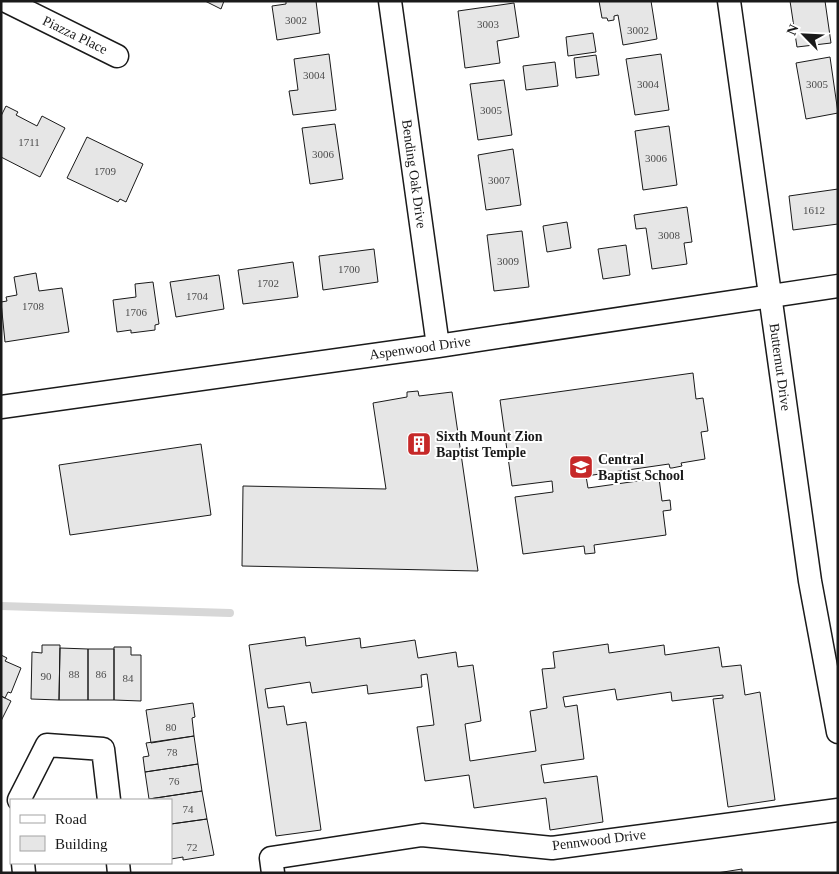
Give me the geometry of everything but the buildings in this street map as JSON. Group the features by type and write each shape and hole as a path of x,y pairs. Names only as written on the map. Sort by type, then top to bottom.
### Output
{"street":[{"name":"Piazza Place","path":"6,1 117,56"},
{"name":"Bending Oak Drive","path":"390,1 438,346"},
{"name":"Butternut Drive","path":"729,1 810,581 838,732"},
{"name":"Aspenwood Drive","path":"1,407 438,346 838,286"},
{"path":"20,799 47,745 103,749 109,799"},
{"name":"Pennwood Drive","path":"272,865 422,835 552,848 838,810"}],"waterway":[{"path":"1,606 230,613"}],"place":[{"name":"Sixth Mount Zion Baptist Temple","path":"419,444"},
{"name":"Central Baptist School","path":"581,467"}]}
